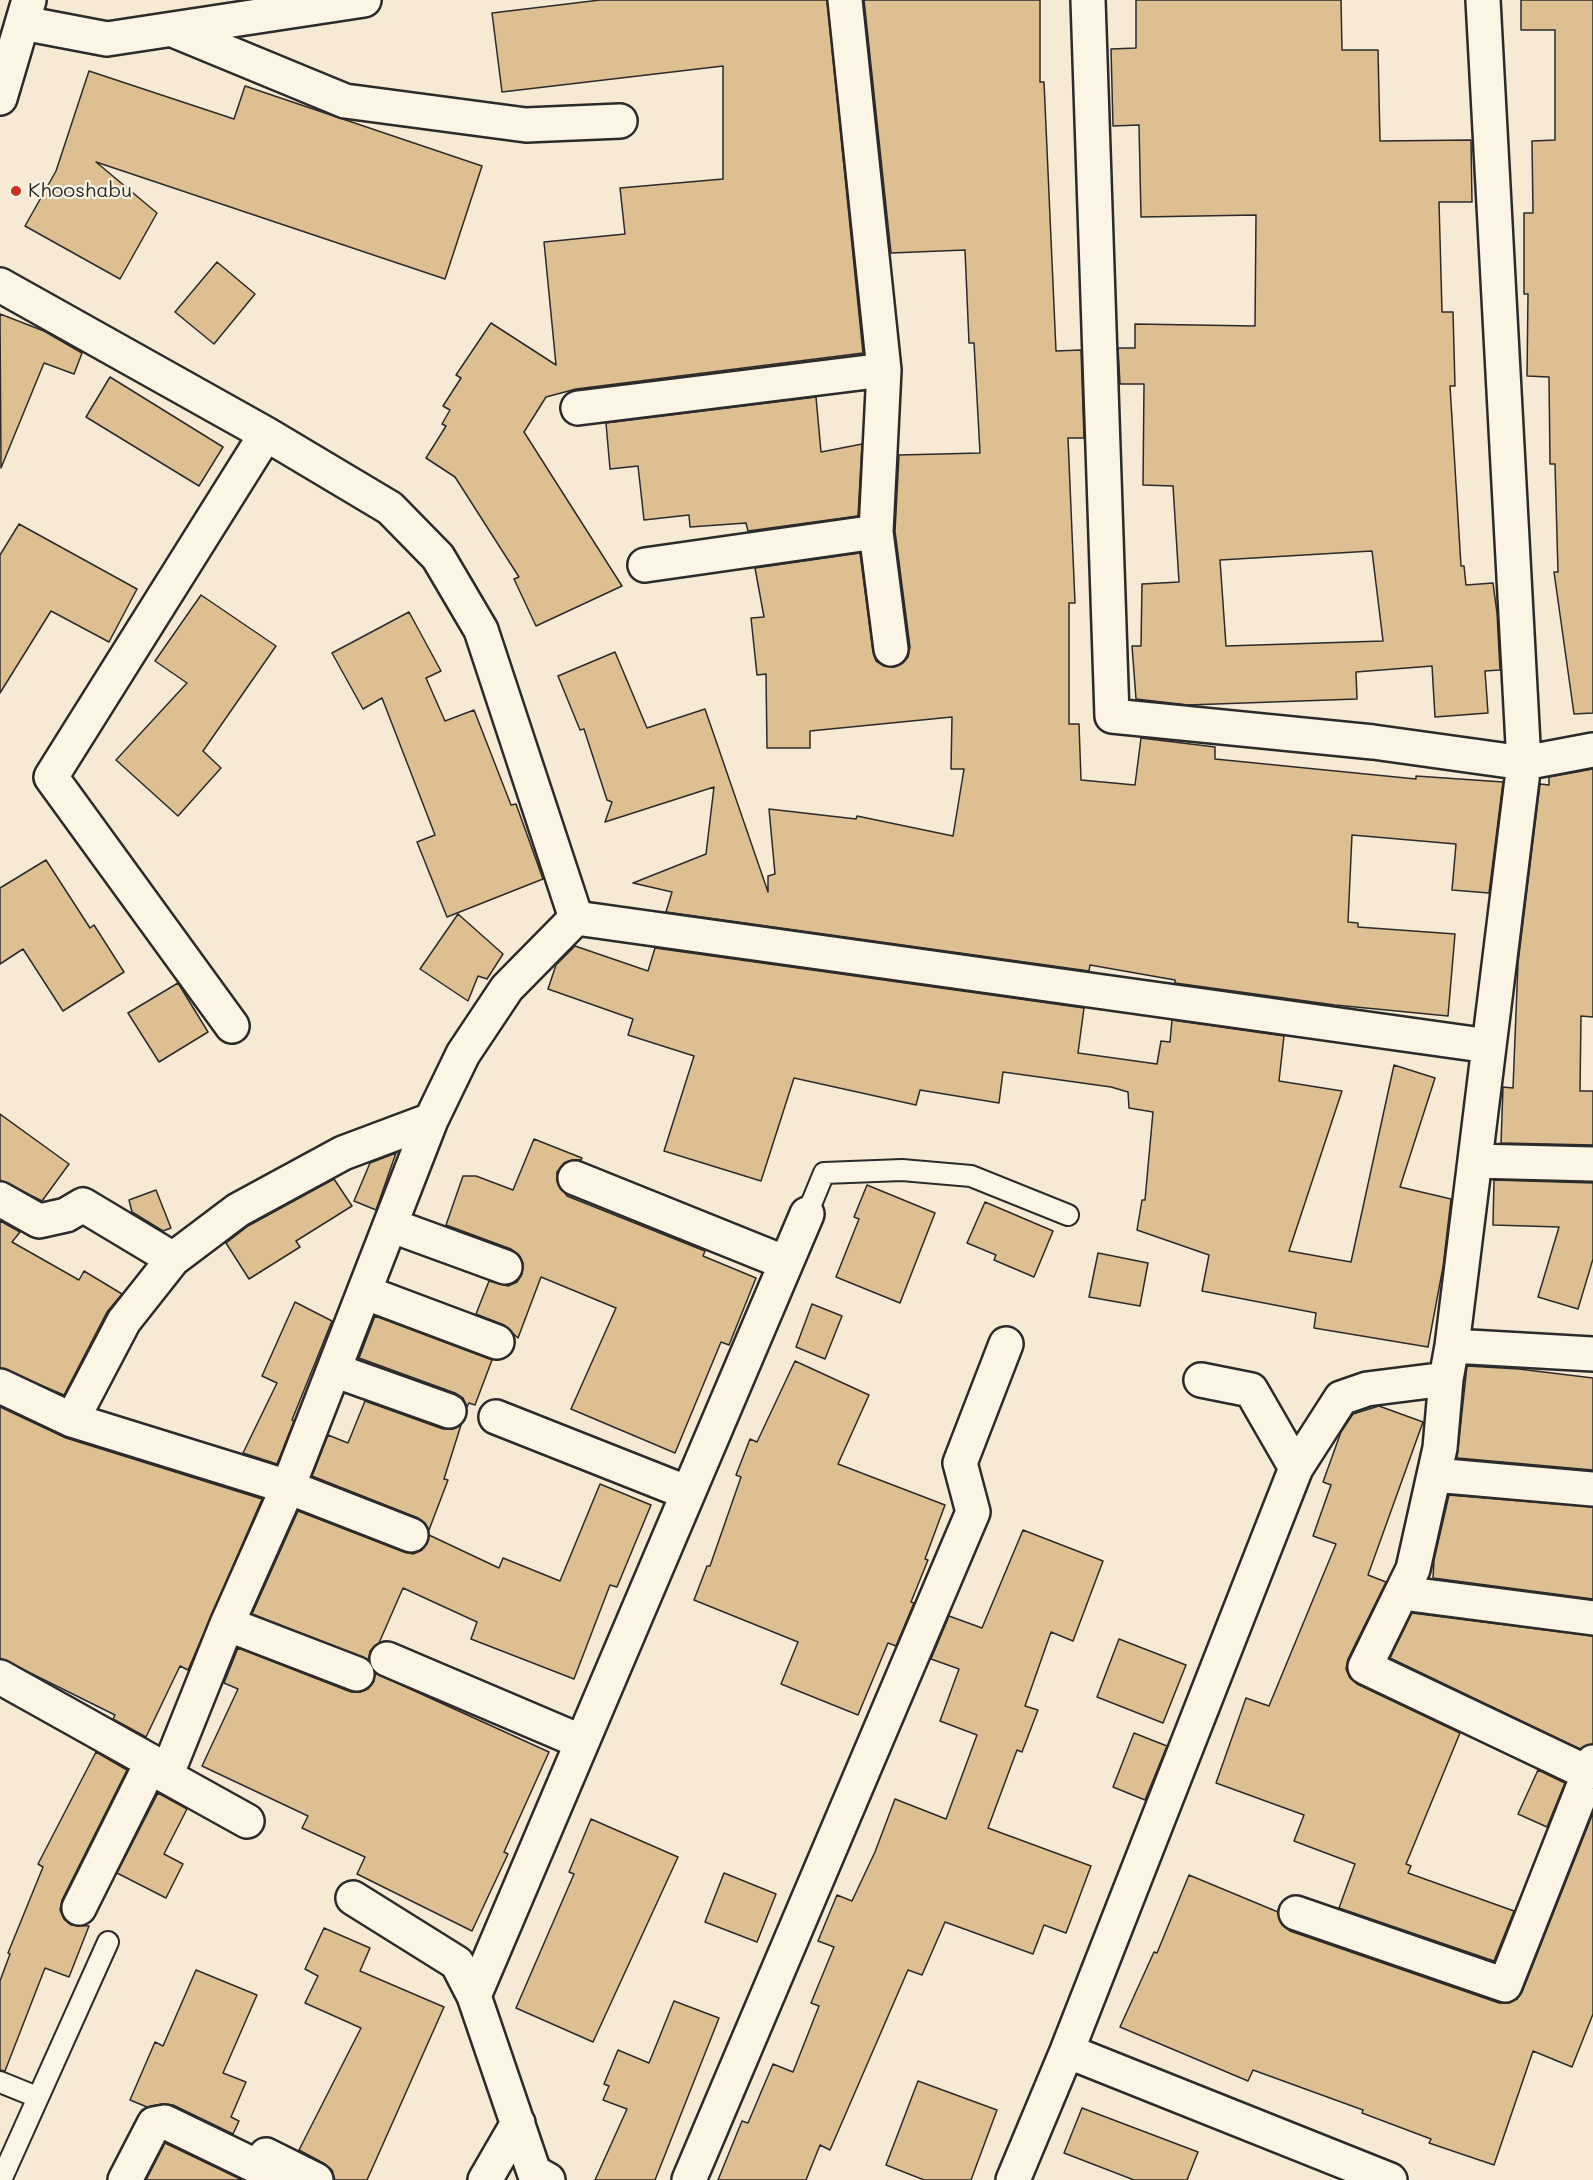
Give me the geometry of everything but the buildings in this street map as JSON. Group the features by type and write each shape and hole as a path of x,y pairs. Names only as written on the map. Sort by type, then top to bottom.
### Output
{"main road":[{"path":"0,98 26,12 107,39 364,0"},
{"path":"845,0 884,370 876,532 891,648"},
{"path":"1088,0 1112,716 1373,742 1524,763 1593,750"},
{"path":"1296,1913 1505,1985 1590,1767 1365,1667 1413,1569 1440,1448 1446,1379 1452,1346 1524,763 1483,0"},
{"path":"173,30 345,101 526,125 620,121"},
{"path":"0,285 266,434 390,508 438,557 481,630 576,918"},
{"path":"578,408 884,370"},
{"path":"232,1026 51,777 266,434"},
{"path":"645,565 876,532"},
{"path":"576,918 1489,1046"},
{"path":"79,1908 159,1769 227,1624 288,1487 431,1120 463,1054 507,988 576,918"},
{"path":"72,1420 124,1321 172,1259 238,1209 343,1153 431,1120"},
{"path":"1475,1161 1593,1164"},
{"path":"575,1178 786,1263"},
{"path":"0,1199 39,1221 66,1215 83,1205 172,1259"},
{"path":"474,1995 807,1214"},
{"path":"390,1225 505,1267"},
{"path":"364,1292 497,1342"},
{"path":"689,2180 973,1512 960,1463 1006,1344"},
{"path":"1452,1346 1593,1354"},
{"path":"334,1370 449,1412"},
{"path":"1013,2180 1067,2051 1296,1468 1341,1398 1367,1389 1446,1379"},
{"path":"1201,1380 1251,1390 1296,1468"},
{"path":"0,1386 72,1420 288,1487 411,1535"},
{"path":"496,1417 688,1493"},
{"path":"1434,1475 1593,1489"},
{"path":"1402,1593 1593,1618"},
{"path":"227,1624 357,1674"},
{"path":"387,1659 582,1742"},
{"path":"0,1677 247,1821"},
{"path":"353,1898 457,1963 474,1995 534,2172 548,2180"},
{"path":"1067,2051 1390,2180"},
{"path":"125,2180 154,2124 165,2122 285,2180"},
{"path":"485,2180 518,2123"},
{"path":"238,2140 316,2180"}],"lane":[{"path":"807,1214 824,1173 902,1170 970,1176 1068,1215"},
{"path":"1,2180 108,1942"},
{"path":"0,2082 37,2097"}],"place":[{"name":"Khooshabu","path":"16,191"}]}
